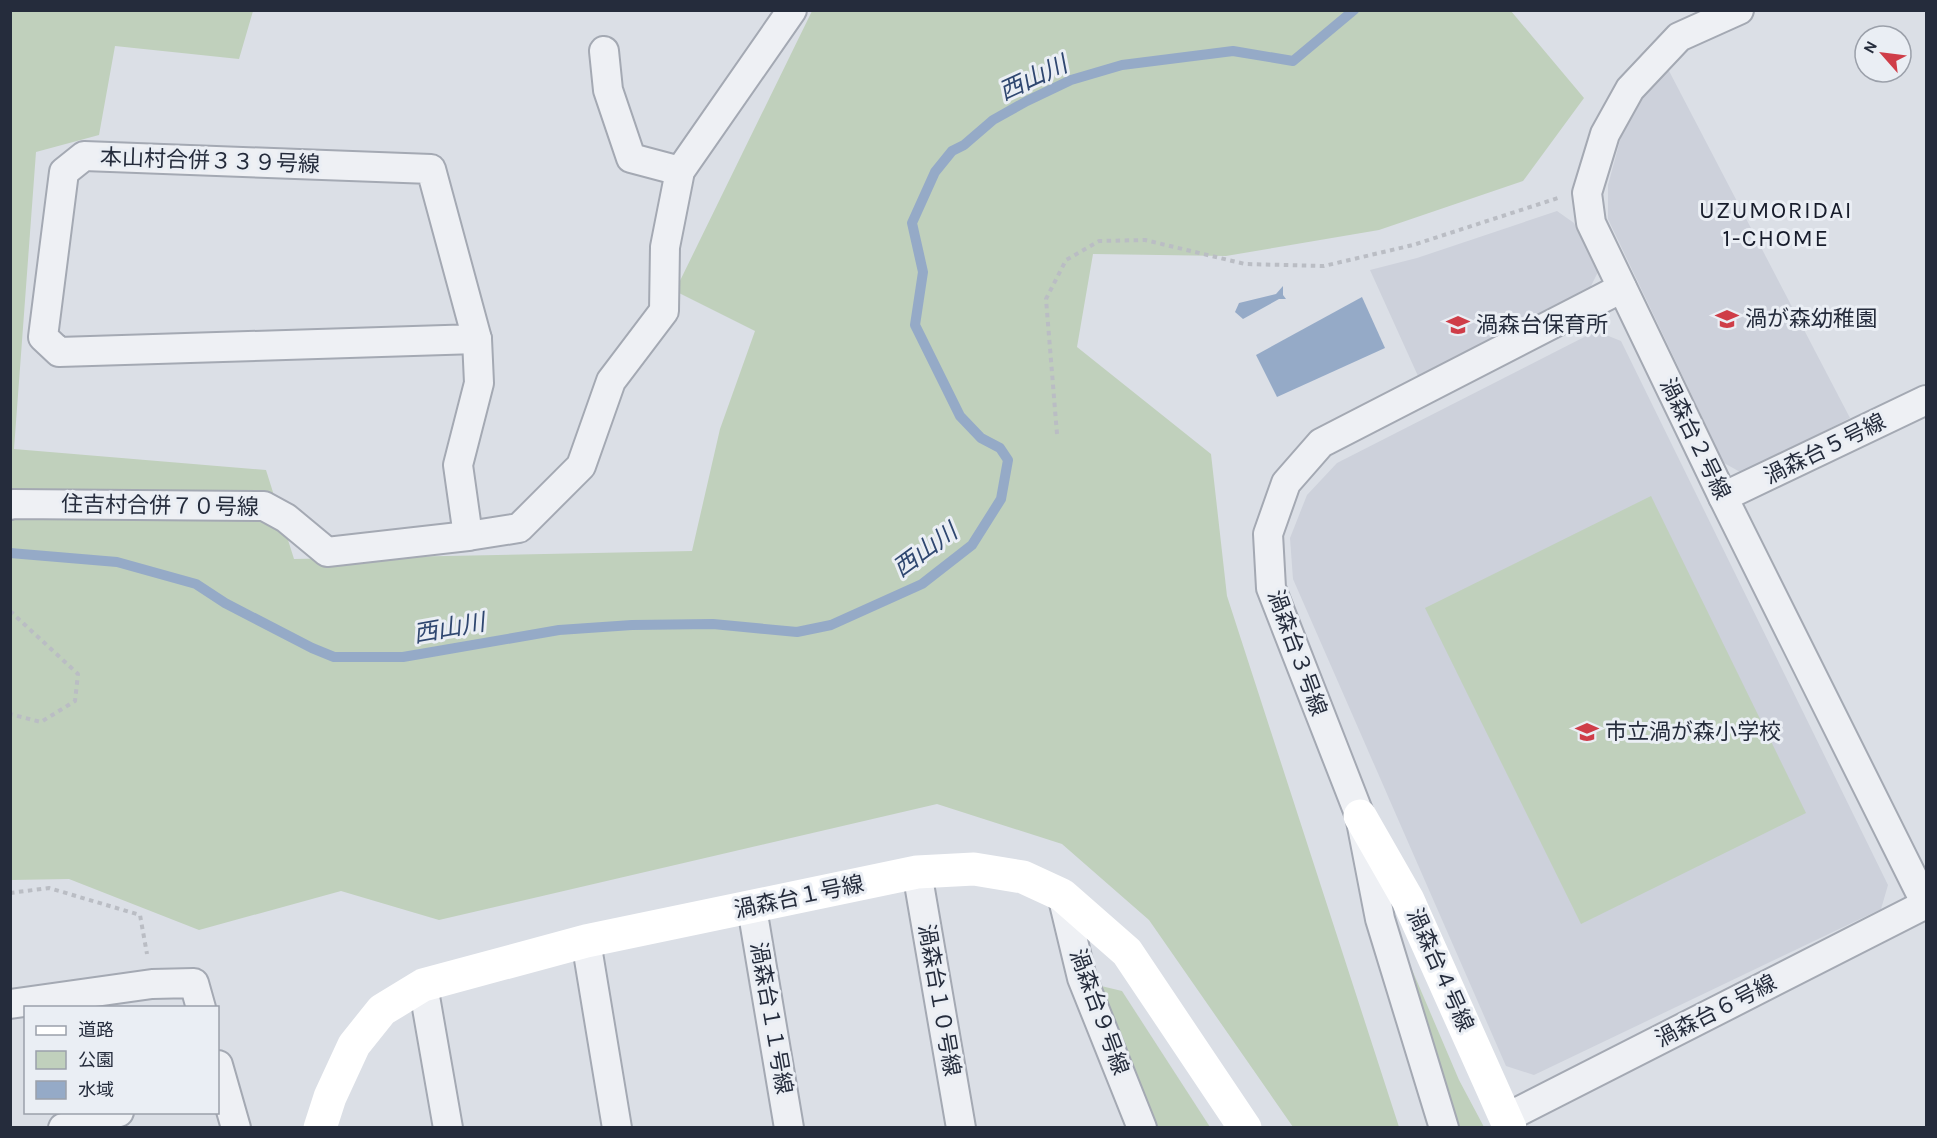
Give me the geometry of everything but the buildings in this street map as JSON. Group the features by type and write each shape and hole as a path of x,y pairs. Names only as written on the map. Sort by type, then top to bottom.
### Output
{"street":[{"name":"住吉村合併７０号線","path":"10,506 14,504 264,506 286,518 327,552 519,528 581,466 610,381 664,311 665,247 680,171 792,10"},
{"name":"渦森台２号線","path":"1739,10 1679,37 1630,88 1605,134 1587,193 1591,223 1723,497 1926,904"},
{"path":"604,51 608,90 631,158 680,171"},
{"name":"本山村合併３３９号線","path":"468,536 458,465 479,383 477,339 431,169 84,156 64,172 43,337 59,352 477,339"},
{"name":"渦森台３号線","path":"1444,1128 1380,919 1360,816 1271,588 1268,534 1286,483 1321,443 1623,288"},
{"name":"渦森台５号線","path":"1723,497 1926,400"},
{"name":"渦森台４号線","path":"1360,816 1408,900 1508,1123"},
{"name":"渦森台１号線","path":"320,1128 330,1097 354,1045 381,1010 423,985 586,941 917,872 974,868 1023,877 1062,895 1127,952 1245,1128"},
{"name":"渦森台１０号線","path":"917,872 961,1128"},
{"name":"渦森台９号線","path":"1062,895 1082,978 1142,1128"},
{"name":"渦森台６号線","path":"1508,1123 1926,904"},
{"name":"渦森台１１号線","path":"752,908 789,1128"},
{"path":"586,941 617,1128"},
{"path":"10,1004 152,984 194,983 200,1006"},
{"path":"423,985 448,1128"},
{"path":"219,1079 236,1128"},
{"path":"63,1128 116,1114"}],"path":[{"path":"1057,434 1046,299 1066,260 1099,241 1144,240 1245,264 1324,266 1413,245 1560,198 1587,193"},
{"path":"10,611 78,674 75,701 41,722 10,714"},
{"path":"10,893 49,888 140,915 152,984"}],"shaded area":[{"name":"渦が森幼稚園","path":"1668,69 1850,418 1742,473 1724,463 1608,219 1608,185 1621,137 1642,99"},
{"name":"渦森台保育所","path":"1557,211 1574,223 1598,272 1588,292 1418,376 1370,270 1417,258"},
{"name":"市立渦が森小学校","path":"1596,331 1621,341 1888,885 1881,909 1534,1075 1506,1066 1293,579 1290,538 1307,495 1337,463"}],"green space":[{"path":"10,11 253,11 239,59 115,46 99,135 36,152 14,449 266,470 294,559 692,551 720,429 755,331 675,291 812,11 1511,11 1584,98 1523,181 1379,230 1226,256 1093,254 1077,347 1211,454 1227,596 1399,1127 1293,1127 1149,920 1062,844 937,804 439,920 341,891 199,930 69,879 11,880"},
{"path":"1651,496 1806,813 1581,924 1425,608"},
{"path":"1393,925 1459,1080 1484,1127 1459,1127"},
{"path":"1097,985 1122,991 1210,1127 1157,1127"}],"water":[{"path":"1283,286 1283,295 1286,299 1279,299 1243,319 1235,312 1239,303 1276,294"},
{"path":"1362,297 1385,348 1277,397 1256,355"}],"waterway":[{"name":"西山川","path":"10,553 117,562 196,584 225,603 334,657 403,657 559,630 632,625 713,624 797,632 831,625 922,584 972,545 1001,499 1008,460 1000,448 981,438 960,416 915,325 923,272 912,223 935,172 952,151 964,145 993,120 1027,101 1071,80 1122,65 1233,51 1293,61 1354,10"}],"place":[{"name":"渦が森幼稚園","path":"1727,319"},
{"name":"渦森台保育所","path":"1458,325"},
{"name":"市立渦が森小学校","path":"1587,732"}],"district":[{"name":"UZUMORIDAI 1-CHOME","path":"1776,224"}]}
